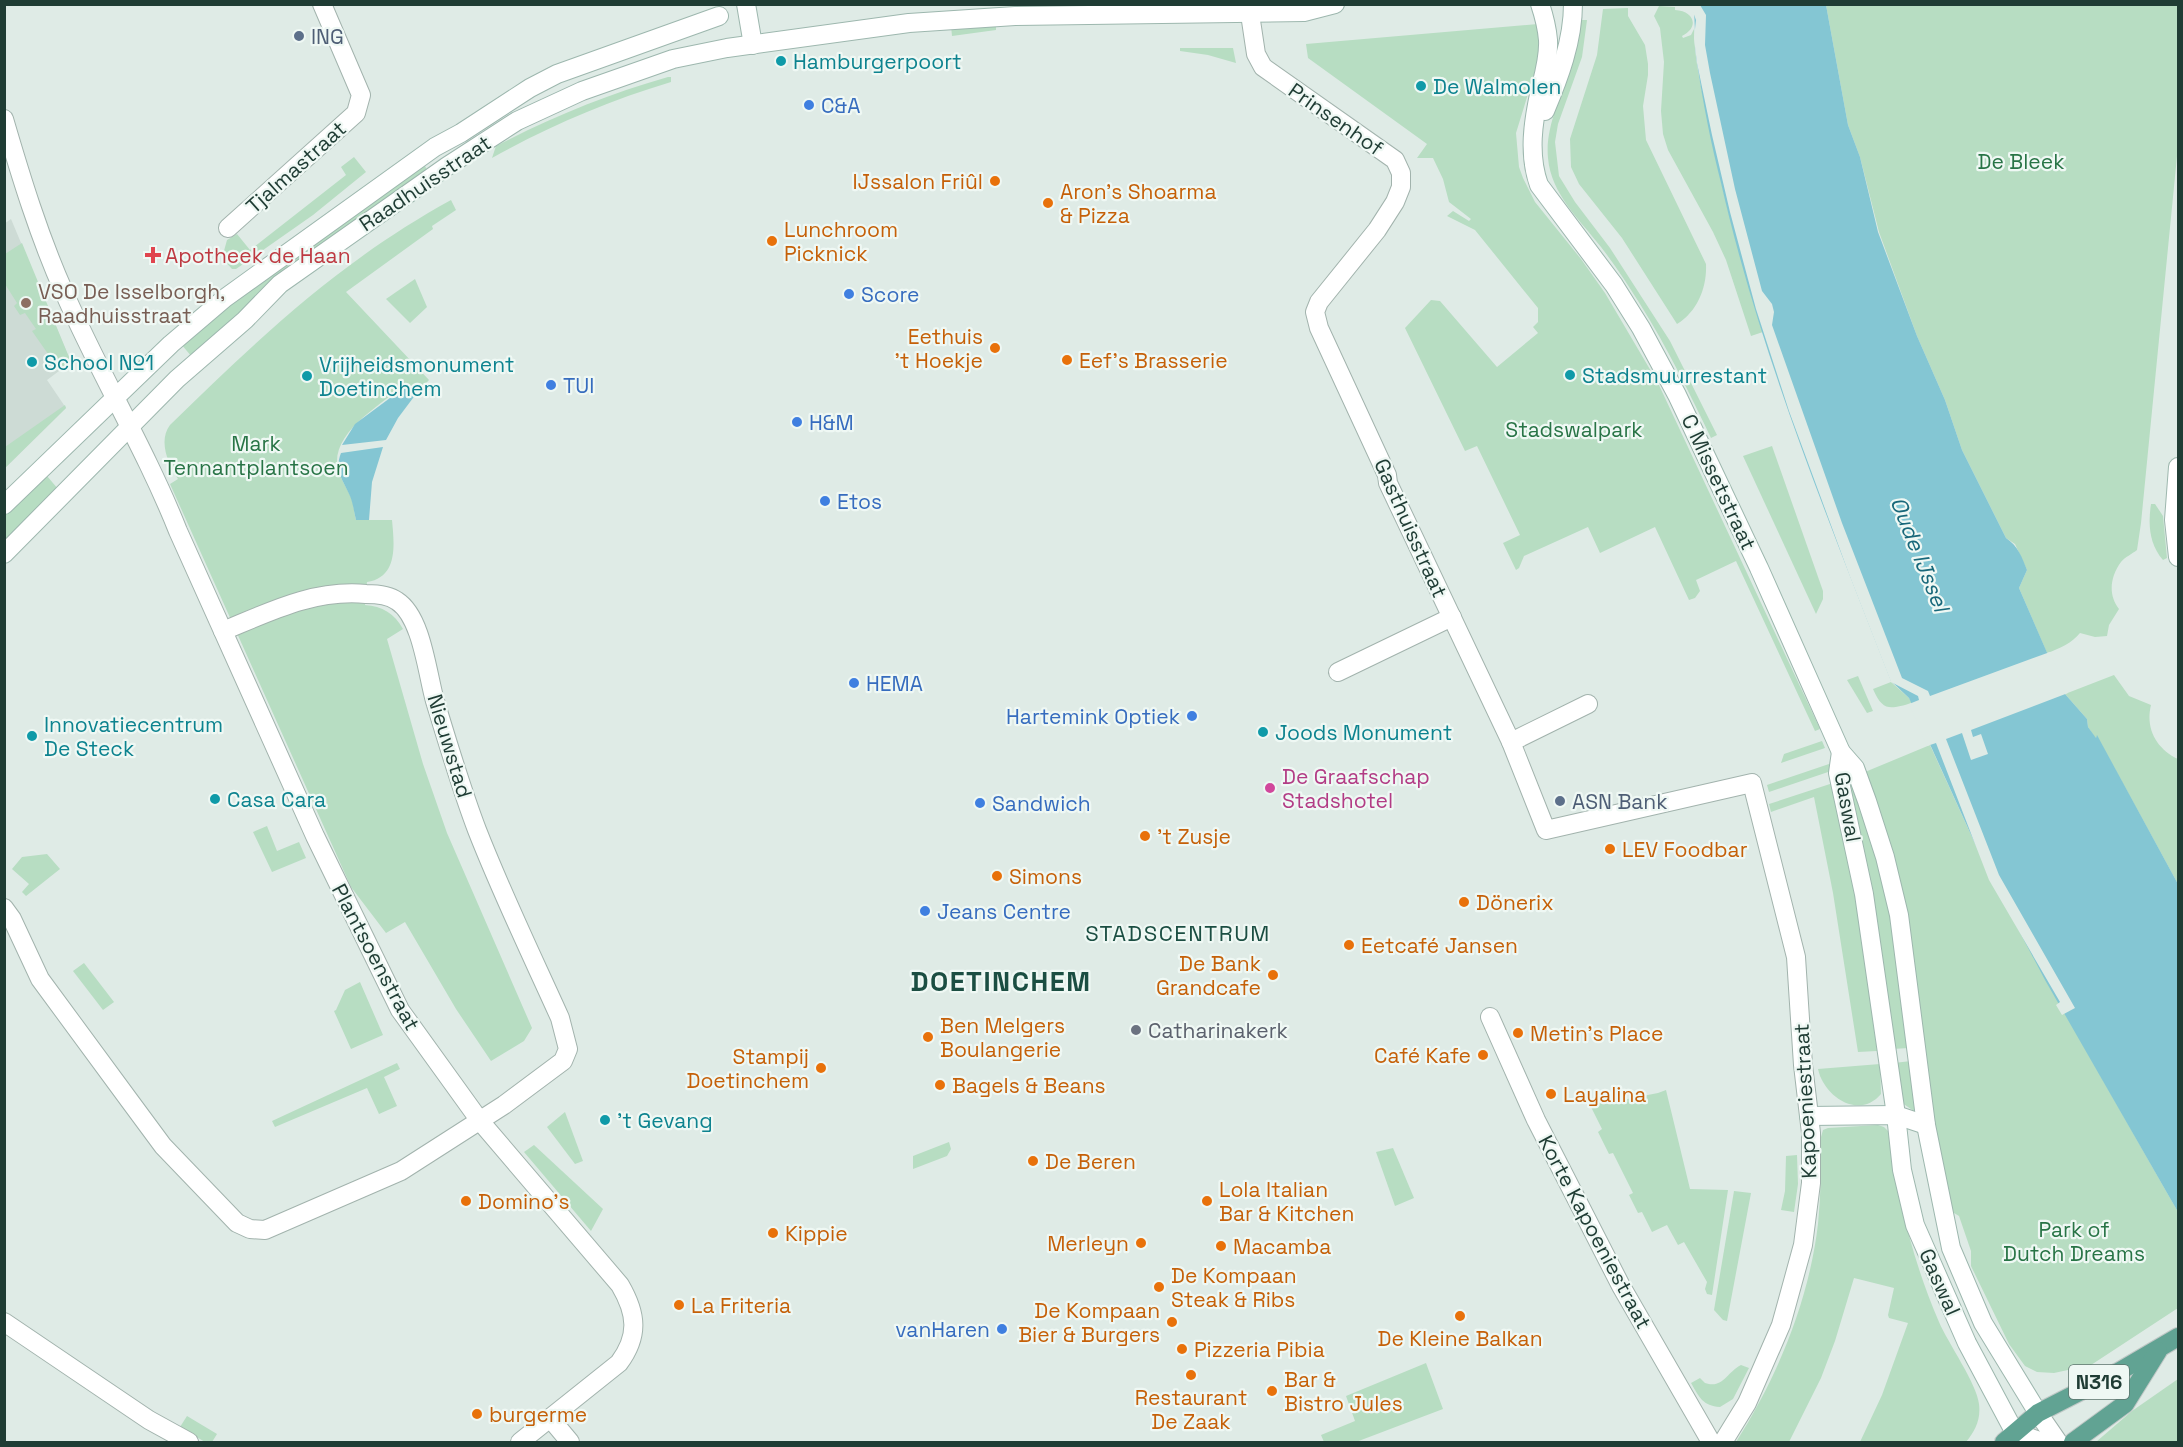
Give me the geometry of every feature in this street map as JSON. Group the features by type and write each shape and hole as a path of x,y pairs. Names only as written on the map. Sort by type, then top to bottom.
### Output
{"main road":[{"name":"N316","path":"2010,1438 2038,1413 2159,1349 2178,1336"},
{"name":"N316","path":"2073,1443 2125,1404 2159,1349"}],"street":[{"name":"Tjalmastraat","path":"228,228 356,113 361,95 322,4"},
{"path":"746,4 753,45"},
{"name":"Raadhuisstraat","path":"4,554 135,435 177,379 245,320 280,284 446,167 517,121 549,104 674,59 727,48 909,23 1016,16 1304,12 1335,4"},
{"name":"C Missetstraat","path":"1540,4 1546,22 1548,42 1531,152 1533,169 1539,185 1614,285 1672,386 1759,568 1841,752"},
{"name":"C Missetstraat","path":"1534,131 1561,69 1571,33 1573,4"},
{"path":"718,10 727,48"},
{"name":"Raadhuisstraat","path":"4,505 171,344 225,298 435,147 461,133 530,88 557,74 718,10"},
{"name":"Prinsenhof","path":"1250,14 1256,54 1263,67 1395,160 1401,173 1401,187 1395,202 1377,230 1324,295 1315,312"},
{"name":"Plantsoenstraat","path":"4,118 34,213 63,291 160,485 315,836 400,1010 480,1121 620,1286 629,1301 633,1335 628,1350 619,1363 520,1443"},
{"name":"Gasthuisstraat","path":"1315,312 1319,327 1387,475 1388,483 1511,742 1546,830 1752,783"},
{"path":"2178,467 2174,520 2178,557"},
{"name":"Nieuwstad","path":"223,631 310,597 345,593 376,594 396,600 410,615 477,829 560,1018 568,1049 563,1060 480,1121"},
{"path":"1338,672 1452,617"},
{"path":"1511,742 1588,704"},
{"name":"Gaswal","path":"1841,752 1838,773 1864,894 1902,1170 1915,1225 2010,1438"},
{"name":"Gaswal","path":"1841,752 1855,768 1867,801 1885,857 1899,915 1926,1125 1951,1248 1983,1323 2058,1443"},
{"name":"Kapoeniestraat","path":"1723,1443 1746,1403 1781,1325 1803,1245 1811,1183 1811,1133 1796,957 1752,783"},
{"path":"4,908 12,919 40,979 163,1146 237,1223 250,1229 265,1230 401,1171 480,1121"},
{"name":"Korte Kapoeniestraat","path":"1490,1017 1536,1120 1621,1286 1711,1443"},
{"path":"1809,1116 1896,1115 1926,1125"},
{"path":"4,1322 149,1420 189,1443"},
{"path":"550,1418 570,1443"},
{"path":"2010,1438 2043,1443"}],"shaded area":[{"name":"VSO De Isselborgh, Raadhuisstraat","path":"11,219 71,362 47,380 66,408 5,468 4,224"}],"green space":[{"name":"De Bleek","path":"1826,5 2178,5 2178,146 2141,523 2137,550 2121,562 2114,574 2112,592 2119,609 2109,625 2107,636 2095,637 2080,633 2065,645 2047,653 2019,588 2027,570 2015,544 2006,538 1962,450 1945,400 1917,336 1879,232 1860,157 1848,125"},
{"path":"1659,6 1675,7 1675,10 1687,13 1692,20 1691,28 1682,36 1683,38 1691,35 1694,29 1698,72 1718,170 1763,332 1751,336 1726,260 1668,150 1663,134 1661,111 1664,62 1660,28 1654,16"},
{"path":"1628,8 1628,16 1645,45 1648,64 1643,106 1646,140 1706,264 1705,281 1700,298 1691,312 1677,324 1622,238 1579,184 1571,167 1570,139 1597,55 1603,9"},
{"path":"1579,20 1587,20 1582,57 1558,124 1555,142 1559,176 1575,202 1610,248 1670,341 1717,435 1711,438 1650,320 1601,247 1568,206 1550,171 1549,135 1571,64"},
{"path":"996,22 996,30 952,36 951,26"},
{"name":"Stadswalpark","path":"1538,24 1539,58 1516,133 1519,167 1523,178 1535,202 1605,293 1658,383 1820,729 1815,731 1736,561 1696,580 1700,591 1695,598 1689,600 1655,527 1600,553 1588,527 1524,556 1516,570 1503,543 1520,535 1477,446 1465,451 1405,328 1431,300 1440,301 1497,367 1538,333 1533,327 1538,322 1538,308 1475,230 1447,216 1453,211 1469,221 1471,219 1449,202 1443,179 1433,158 1417,158 1427,144 1308,58 1306,44"},
{"path":"1180,48 1233,48 1236,63 1208,55 1180,51"},
{"path":"671,77 671,82 579,115 492,158 496,146 538,125 602,99"},
{"path":"354,157 366,172 313,215 236,269 232,269 222,258 227,240 237,234 250,250 346,175 341,167"},
{"path":"424,164 427,170 192,357 181,344 193,332"},
{"name":"Mark Tennantplantsoen","path":"451,200 456,210 346,292 429,380 416,394 404,384 362,418 344,439 337,463 352,500 356,520 392,520 393,548 390,566 377,579 367,582 365,605 387,612 403,629 387,639 423,764 447,833 532,1028 524,1041 491,1061 456,1009 405,922 386,933 351,887 170,484 178,479 168,460 165,445 166,431 170,425 302,303 373,249"},
{"path":"22,243 71,362 60,371 32,331 36,329 25,313 20,315 14,306 17,303 5,284 5,254"},
{"path":"415,279 427,307 410,323 386,299"},
{"path":"65,405 66,408 5,468 5,447"},
{"path":"1772,446 1823,591 1823,599 1816,614 1743,456"},
{"path":"47,476 58,489 5,545 5,513"},
{"path":"2151,504 2155,504 2163,516 2167,558 2163,560 2152,541"},
{"path":"2114,675 2129,696 2151,705 2150,722 2154,737 2164,750 2178,759 2178,884 2097,736 2096,739 2088,727 2087,719 2065,694"},
{"path":"1858,676 1873,711 1867,713 1847,680"},
{"path":"1891,682 1912,703 1888,707 1880,702 1873,689"},
{"path":"1822,741 1825,748 1781,763 1784,754"},
{"name":"Park of Dutch Dreams","path":"1930,745 1987,870 2067,1017 2178,1212 2178,1308 2091,1365 2054,1373 2037,1372 2025,1366 2009,1344 1971,1266 1971,1251 1959,1216 1949,1210 1938,1158 1908,918 1895,858 1865,772"},
{"path":"1829,764 1831,771 1769,792 1767,785"},
{"path":"1833,783 1854,881 1877,1051 1858,1052 1833,893 1814,797 1771,812 1769,804"},
{"path":"1853,786 1880,869 1892,925 1909,1048 1892,1049 1850,787"},
{"path":"267,826 277,851 299,842 306,858 272,872 253,832"},
{"path":"47,854 60,869 26,896 22,892 29,884 12,869 22,857"},
{"path":"84,963 114,1002 103,1010 73,971"},
{"path":"360,982 383,1035 351,1049 334,1011 345,990"},
{"path":"1911,1061 1918,1114 1898,1100 1894,1063"},
{"path":"397,1063 400,1069 384,1077 397,1106 379,1114 367,1088 275,1127 272,1121"},
{"path":"1880,1064 1881,1094 1872,1102 1863,1105 1853,1105 1835,1096 1827,1088 1818,1069"},
{"path":"1666,1090 1690,1189 1728,1190 1712,1295 1707,1294 1705,1289 1707,1282 1684,1242 1678,1245 1667,1225 1652,1232 1642,1212 1638,1213 1629,1195 1633,1193 1613,1153 1609,1154 1598,1132 1602,1129 1589,1103 1613,1092 1617,1101"},
{"path":"565,1112 583,1161 575,1164 547,1127"},
{"path":"1878,1125 1888,1131 1907,1228 1929,1299 1977,1396 1979,1415 1977,1425 1966,1442 1860,1442 1882,1395 1908,1323 1889,1318 1894,1288 1854,1278 1821,1378 1789,1442 1736,1442 1778,1365 1807,1282 1818,1224 1823,1130"},
{"path":"949,1142 951,1149 947,1156 913,1169 913,1156"},
{"path":"534,1145 603,1209 591,1231 524,1152"},
{"path":"1393,1148 1414,1198 1395,1206 1376,1152"},
{"path":"1797,1155 1798,1184 1794,1212 1781,1210 1785,1191 1786,1156"},
{"path":"1734,1191 1751,1193 1727,1321 1723,1320 1714,1310"},
{"path":"1426,1363 1443,1409 1356,1442 1324,1442 1321,1435 1355,1421 1346,1396"},
{"path":"1741,1365 1749,1368 1733,1399 1720,1407 1705,1403 1691,1383 1700,1378 1705,1383 1716,1384"},
{"path":"2178,1379 2178,1442 2096,1442 2132,1411"},
{"path":"187,1416 217,1434 212,1442 205,1442 180,1427"}],"water":[{"name":"Oude IJssel","path":"1693,5 1826,5 1848,125 1860,157 1878,232 1917,336 1945,400 1962,450 2006,538 2017,548 2027,570 2019,588 2065,694 2087,719 2088,727 2096,738 2097,735 2178,884 2178,1212 2045,980 1987,870 1909,698 1891,681 1797,435 1755,310 1717,168 1697,63"},
{"path":"405,384 416,394 398,418 386,440 342,445 355,424"},
{"path":"383,447 372,482 369,520 356,520 351,499 339,470 341,453"}],"pier":[{"path":"1690,4 1700,5 1706,15 1705,45 1710,73 1735,189 1762,291 1772,304 1774,312 1772,325 1842,523 1902,678 1928,691 1930,696 2050,652 2068,693 1971,730 1973,737 1981,734 1988,754 1971,760 1962,733 1946,739 1999,875 2075,1008 2062,1015 2056,1005 2060,1002 1989,880 1936,743 1927,746 1909,704 1919,700 1918,696 1891,682 1789,411 1756,309 1730,212 1697,63 1694,38 1696,20"}],"place":[{"name":"ING","path":"299,36"},
{"name":"Hamburgerpoort","path":"781,61"},
{"name":"De Walmolen","path":"1421,86"},
{"name":"C&A","path":"809,105"},
{"name":"IJssalon Friûl","path":"995,181"},
{"name":"Aron's Shoarma & Pizza","path":"1048,203"},
{"name":"Lunchroom Picknick","path":"772,241"},
{"name":"Apotheek de Haan","path":"153,255"},
{"name":"Score","path":"849,294"},
{"name":"VSO De Isselborgh, Raadhuisstraat","path":"26,303"},
{"name":"Eethuis 't Hoekje","path":"995,348"},
{"name":"Eef's Brasserie","path":"1067,360"},
{"name":"School №1","path":"32,362"},
{"name":"Stadsmuurrestant","path":"1570,375"},
{"name":"Vrijheidsmonument Doetinchem","path":"307,376"},
{"name":"TUI","path":"551,385"},
{"name":"H&M","path":"797,422"},
{"name":"Etos","path":"825,501"},
{"name":"HEMA","path":"854,683"},
{"name":"Hartemink Optiek","path":"1192,716"},
{"name":"Joods Monument","path":"1263,732"},
{"name":"Innovatiecentrum De Steck","path":"32,736"},
{"name":"De Graafschap Stadshotel","path":"1270,788"},
{"name":"Casa Cara","path":"215,799"},
{"name":"ASN Bank","path":"1560,801"},
{"name":"Sandwich","path":"980,803"},
{"name":"'t Zusje","path":"1145,836"},
{"name":"LEV Foodbar","path":"1610,849"},
{"name":"Simons","path":"997,876"},
{"name":"Dönerix","path":"1464,902"},
{"name":"Jeans Centre","path":"925,911"},
{"name":"Eetcafé Jansen","path":"1349,945"},
{"name":"De Bank Grandcafe","path":"1273,975"},
{"name":"Catharinakerk","path":"1136,1030"},
{"name":"Metin's Place","path":"1518,1033"},
{"name":"Ben Melgers Boulangerie","path":"928,1037"},
{"name":"Café Kafe","path":"1483,1055"},
{"name":"Stampij Doetinchem","path":"821,1068"},
{"name":"Bagels & Beans","path":"940,1085"},
{"name":"Layalina","path":"1551,1094"},
{"name":"'t Gevang","path":"605,1120"},
{"name":"De Beren","path":"1033,1161"},
{"name":"Domino's","path":"466,1201"},
{"name":"Lola Italian Bar & Kitchen","path":"1207,1201"},
{"name":"Kippie","path":"773,1233"},
{"name":"Merleyn","path":"1141,1243"},
{"name":"Macamba","path":"1221,1246"},
{"name":"De Kompaan Steak & Ribs","path":"1159,1287"},
{"name":"La Friteria","path":"679,1305"},
{"name":"De Kleine Balkan","path":"1460,1316"},
{"name":"De Kompaan Bier & Burgers","path":"1172,1322"},
{"name":"vanHaren","path":"1002,1329"},
{"name":"Pizzeria Pibia","path":"1182,1349"},
{"name":"Restaurant De Zaak","path":"1191,1375"},
{"name":"Bar & Bistro Jules","path":"1272,1391"},
{"name":"burgerme","path":"477,1414"}],"district":[{"name":"STADSCENTRUM","path":"1178,933"},
{"name":"DOETINCHEM","path":"1001,981"}]}
